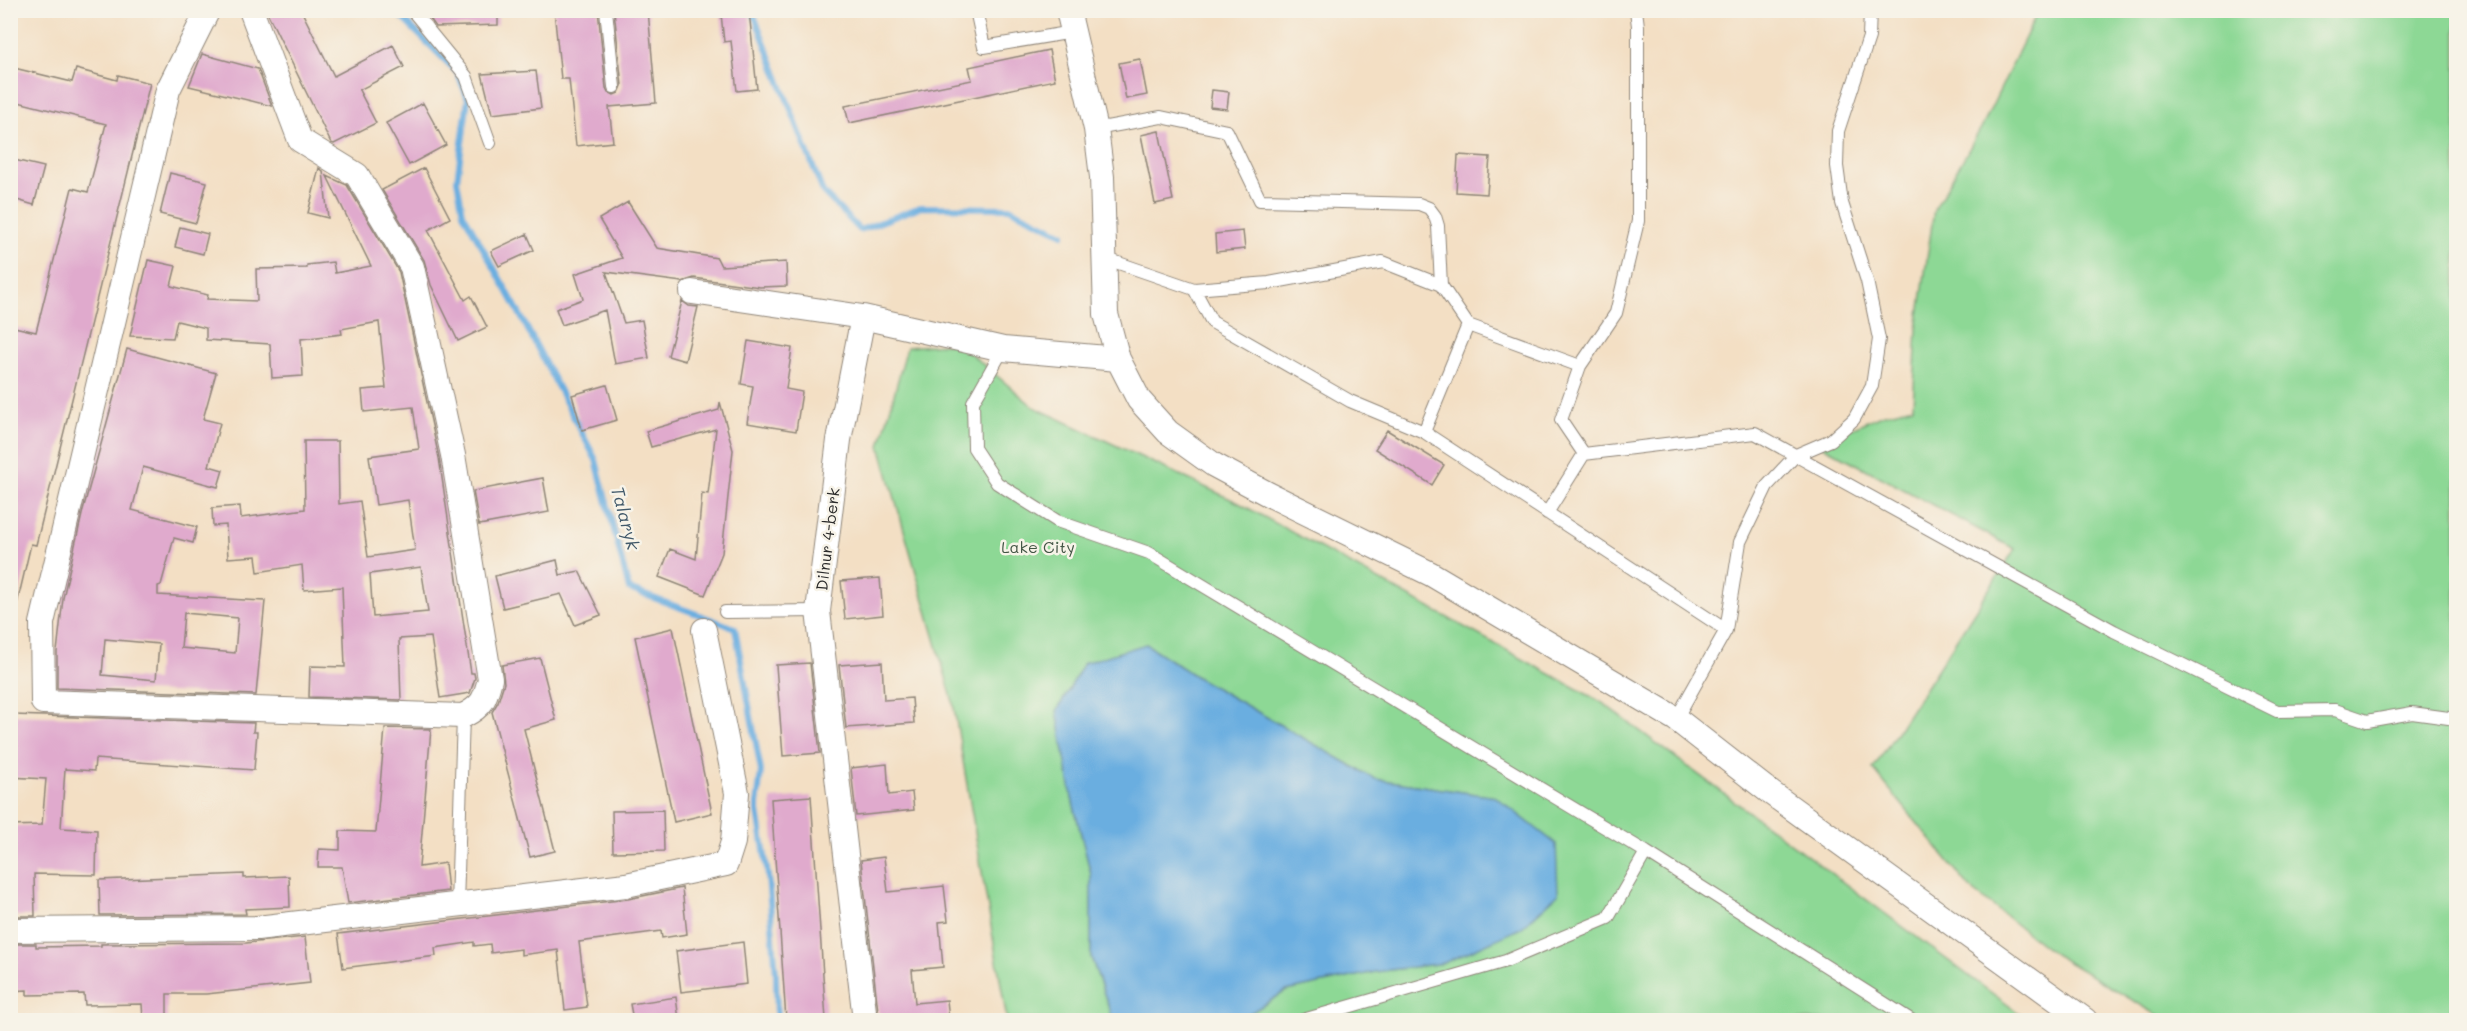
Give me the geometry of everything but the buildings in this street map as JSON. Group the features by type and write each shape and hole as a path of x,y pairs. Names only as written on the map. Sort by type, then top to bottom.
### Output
{"street":[{"path":"208,10 168,90 42,623 43,702 463,716 474,711 484,700 490,679 453,455 412,267 357,175 300,140 251,10"},
{"path":"1071,21 1096,129 1102,177 1106,314 1118,359 1139,400 1168,432 1214,465 1431,574 1676,719 1771,793 2085,1020"},
{"path":"692,292 862,317 1003,349 1118,359"},
{"name":"Dilnur 4-berk","path":"862,317 839,440 818,612 865,1020"},
{"path":"10,930 256,928 626,885 726,864 734,842 736,793 705,630"}],"lane":[{"path":"412,10 466,76 490,143"},
{"path":"606,10 614,87"},
{"path":"976,10 984,47 1071,21"},
{"path":"1584,454 1561,420 1580,366 1616,313 1638,221 1638,26 1636,10"},
{"path":"1676,719 1726,630 1740,542 1767,486 1796,455 1831,440 1847,426 1854,419 1872,386 1879,339 1867,281 1842,203 1837,166 1838,131 1869,37 1870,10"},
{"path":"1096,129 1161,117 1227,131 1260,200 1419,204 1429,208 1438,226 1441,285 1468,325 1580,366"},
{"path":"1104,258 1194,289 1269,284 1383,262 1441,285"},
{"path":"1194,289 1212,322 1350,401 1424,432 1726,630"},
{"path":"1424,432 1468,325"},
{"path":"1003,349 973,402 974,448 997,483 1057,521 1149,553 1646,852 1911,1020"},
{"path":"1584,454 1755,433 2114,630 2277,711 2335,710 2367,721 2412,713 2457,719"},
{"path":"1547,513 1584,454"},
{"path":"725,612 818,612"},
{"path":"457,905 463,716"},
{"path":"1303,1020 1506,961 1608,918 1646,852"}],"green space":[{"path":"2038,11 2456,11 2456,1020 2166,1020 2054,954 1970,888 1873,769 2015,549 1817,443 1881,415 1913,407 1917,329 1934,210 1985,121"},
{"name":"Lake City","path":"958,343 1034,407 1237,502 1601,702 2028,1020 1239,1020 1286,991 1375,972 1444,963 1496,797 1375,779 1198,678 1146,644 1072,798 1091,874 1091,957 1112,1016 1120,1020 1007,1020 953,702 880,446 907,347"}],"water":[{"path":"1146,644 1198,678 1375,779 1496,797 1556,844 1558,894 1521,928 1444,963 1375,972 1286,991 1239,1020 1120,1020 1112,1016 1091,957 1091,874 1072,798 1057,711 1084,663"}],"waterway":[{"name":"Talaryk","path":"394,10 457,72 468,99 457,180 463,213 515,305 596,460 629,589 735,628 761,771 757,805 768,876 776,974 777,1020"},
{"path":"752,10 823,192 860,230 920,207 1009,208 1063,234"}]}
